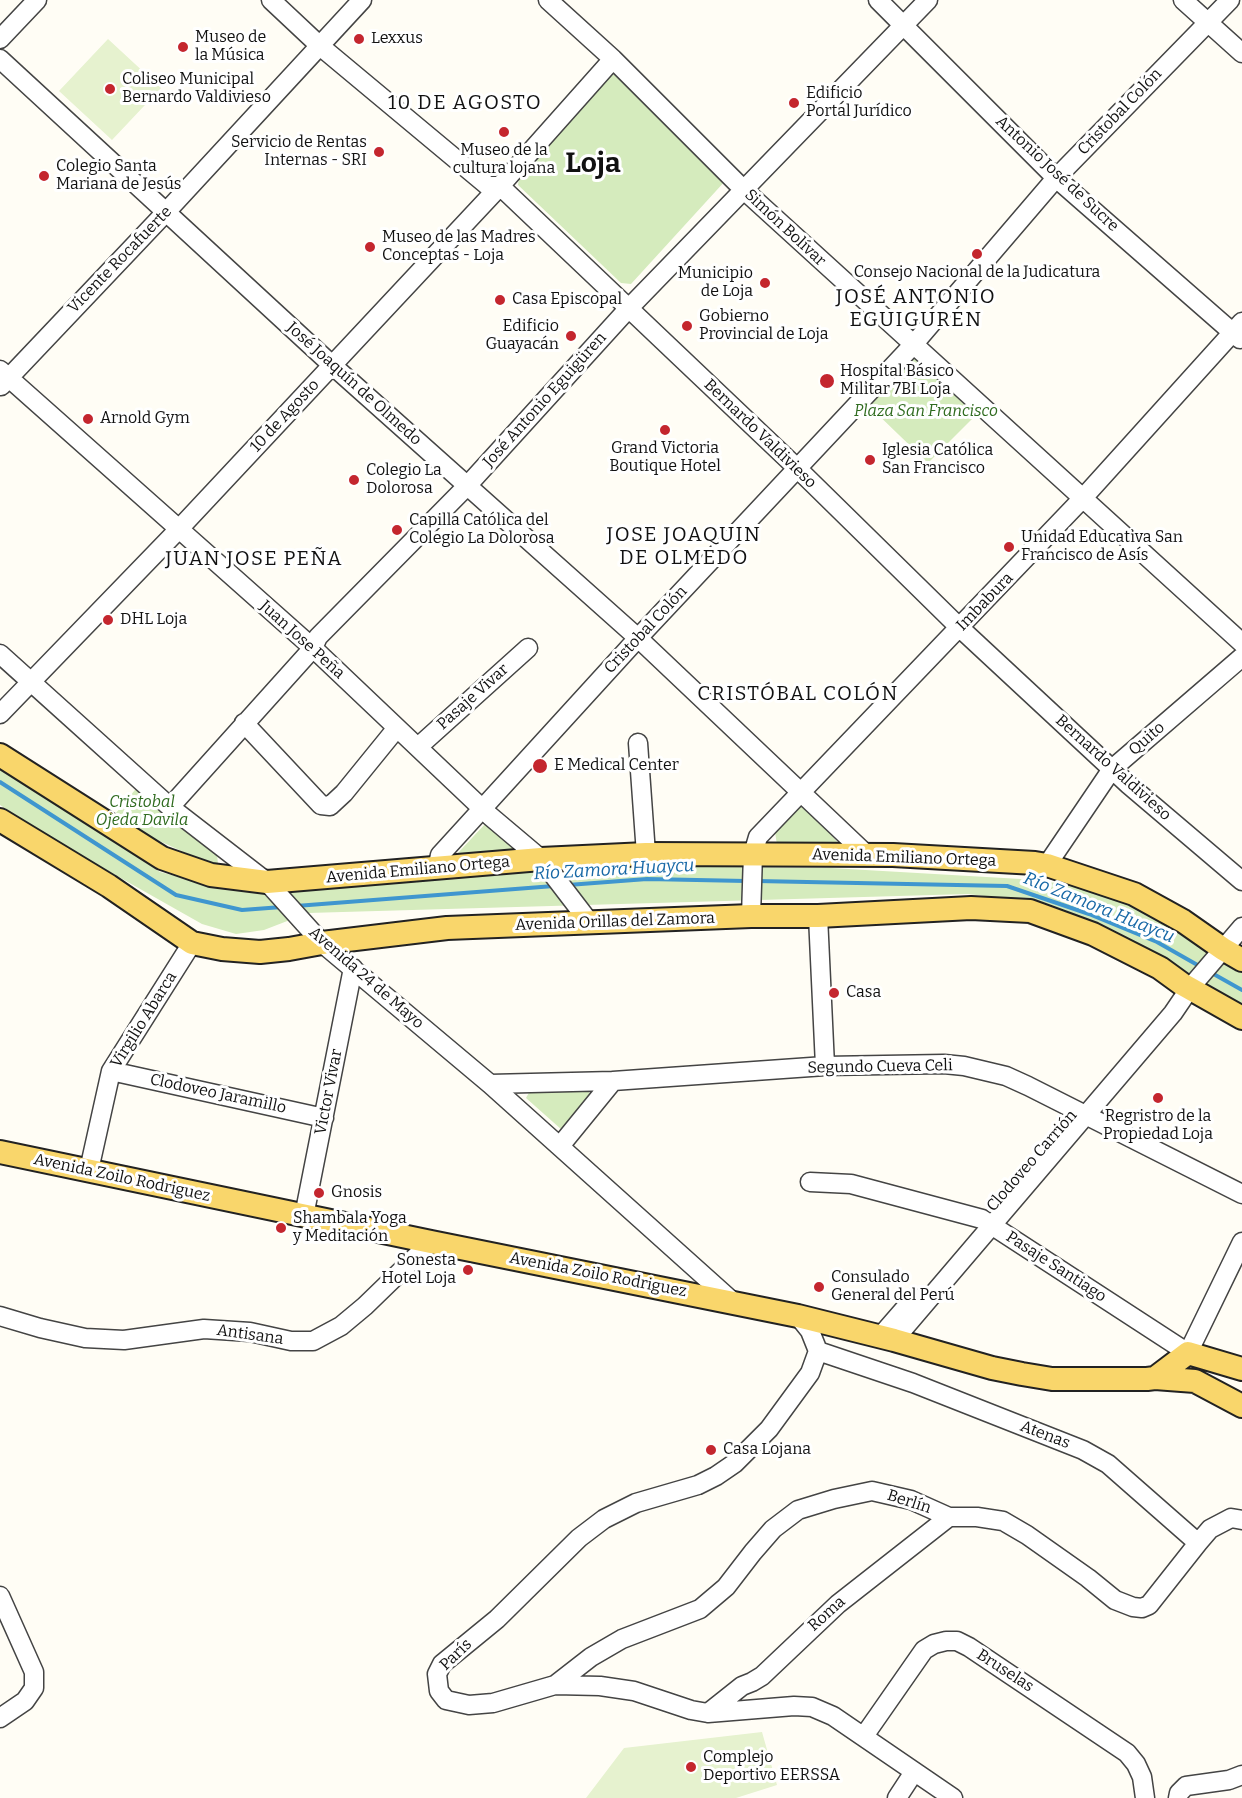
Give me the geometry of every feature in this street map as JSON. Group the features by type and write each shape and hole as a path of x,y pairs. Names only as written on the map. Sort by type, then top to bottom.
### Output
{"main road":[{"name":"Avenida Emiliano Ortega","path":"0,755 162,858 200,872 267,882 437,869 546,864 646,854 905,855 1047,864 1134,894 1183,921 1233,954"},
{"name":"Avenida Orillas del Zamora","path":"0,820 110,886 192,943 222,949 260,952 447,928 586,917 818,916 971,908 1030,911 1093,934 1161,968 1186,986 1242,1018"},
{"name":"Avenida Zoilo Rodriguez","path":"0,1152 798,1316 992,1368 1052,1379 1155,1378 1195,1381 1242,1406"},
{"path":"1155,1378 1188,1353 1242,1369"}],"street":[{"path":"0,39 37,0"},
{"name":"Bernardo Valdivieso","path":"271,0 320,46 488,186 500,186 798,469 960,628 1112,769 1242,881"},
{"name":"Vicente Rocafuerte","path":"3,378 167,211 362,0"},
{"name":"Simón Bolívar","path":"548,0 613,59 744,190 1242,643"},
{"name":"Antonio José de Sucre","path":"878,0 1056,178 1239,332"},
{"name":"José Antonio Eguigüren","path":"170,807 313,648 318,637 467,486 628,309 928,0"},
{"path":"1183,0 1242,53"},
{"name":"Cristobal Colón","path":"437,869 440,855 638,638 913,345 1056,178 1230,0"},
{"name":"José Joaquín de Olmedo","path":"0,59 332,365 638,638 867,855"},
{"name":"10 de Agosto","path":"0,714 178,530 500,186 613,59"},
{"name":"Imbabura","path":"753,854 758,837 960,628 1239,332"},
{"name":"Juan Jose Peña","path":"3,378 313,648 396,729 546,864 586,917"},
{"name":"Pasaje Vivar","path":"418,747 528,648"},
{"name":"Avenida 24 de Mayo","path":"0,654 170,807 267,882 322,943 490,1084 733,1302"},
{"name":"Quito","path":"1047,864 1112,769 1242,657"},
{"path":"244,723 321,805 330,806 344,793 396,729"},
{"path":"638,743 646,854"},
{"path":"751,916 753,854"},
{"path":"818,916 825,1066"},
{"name":"Clodoveo Carrión","path":"887,1338 1186,986 1233,954 1242,927"},
{"name":"Virgilio Abarca","path":"89,1170 111,1071 192,943"},
{"name":"Victor Vivar","path":"304,1216 353,968"},
{"name":"Segundo Cueva Celi","path":"490,1084 613,1081 825,1066 945,1064 964,1066 1006,1076 1242,1194"},
{"name":"Clodoveo Jaramillo","path":"111,1071 324,1118"},
{"path":"560,1146 613,1081"},
{"name":"Pasaje Santiago","path":"810,1182 851,1184 987,1222 1188,1353"},
{"name":"Antisana","path":"0,1316 85,1338 124,1340 204,1329 250,1332 291,1341 313,1341 341,1326 357,1313 431,1242"},
{"path":"1188,1353 1242,1242"},
{"path":"798,1316 810,1331 818,1352"},
{"name":"Atenas","path":"818,1352 913,1383 1083,1450 1108,1464 1198,1543"},
{"name":"París","path":"818,1352 810,1373 798,1391 769,1429 735,1463 698,1485 636,1503 604,1519 579,1538 497,1619 442,1664 437,1674 440,1691 447,1700 469,1706 494,1703 555,1685 600,1686 634,1691 691,1710 708,1713 794,1706 812,1707 833,1716 864,1736 953,1798"},
{"name":"Berlín","path":"555,1685 591,1657 622,1639 700,1609 726,1587 773,1529 798,1510 834,1498 872,1491 911,1500 949,1517 977,1517 1003,1521 1088,1578 1115,1600 1133,1607 1142,1608 1149,1605 1198,1543"},
{"name":"Roma","path":"708,1713 742,1686 762,1676 838,1604 949,1517"},
{"path":"1198,1543 1210,1529 1231,1518 1242,1520"},
{"path":"0,1596 34,1672 34,1688 25,1701 0,1718"},
{"name":"Bruselas","path":"864,1736 924,1650 940,1642 957,1641 1127,1753 1136,1764 1142,1777 1145,1798"},
{"path":"897,1798 914,1772"},
{"path":"1178,1798 1179,1793 1186,1786 1229,1780 1242,1775"}],"green space":[{"name":"Coliseo Municipal Bernardo Valdivieso","path":"108,39 161,88 112,140 59,91"},
{"path":"620,74 726,180 631,284 621,283 518,185 519,179 612,75"},
{"name":"Plaza San Francisco","path":"918,355 978,413 928,463 869,406"},
{"path":"0,764 160,872 211,885 334,885 614,866 831,868 1021,879 1075,885 1158,916 1242,966 1242,1005 1126,938 1027,901 968,894 308,913 264,930 236,934 202,924 57,842 0,805"},
{"name":"Cristobal Ojeda Davila","path":"139,785 217,854 218,864 210,864 111,819"},
{"path":"803,802 839,844 777,845 775,832"},
{"path":"486,823 516,849 457,854"},
{"path":"531,1089 586,1089 592,1096 562,1130 526,1098"},
{"name":"Complejo Deportivo EERSSA","path":"762,1732 777,1785 736,1798 586,1798 624,1748"}],"waterway":[{"name":"Río Zamora Huaycu","path":"0,782 176,895 242,910 282,907"},
{"name":"Río Zamora Huaycu","path":"568,885 647,879 746,881"},
{"name":"Río Zamora Huaycu","path":"757,881 1007,886 1089,914 1157,942 1201,967"},
{"name":"Río Zamora Huaycu","path":"296,906 554,886"},
{"name":"Río Zamora Huaycu","path":"1210,972 1242,990"}],"place":[{"name":"Lexxus","path":"359,39"},
{"name":"Museo de la Música","path":"183,47"},
{"name":"Coliseo Municipal Bernardo Valdivieso","path":"110,89"},
{"name":"Edificio Portal Jurídico","path":"794,103"},
{"name":"Museo de la cultura lojana","path":"504,132"},
{"name":"Servicio de Rentas Internas - SRI","path":"379,152"},
{"name":"Colegio Santa Mariana de Jesús","path":"44,176"},
{"name":"Museo de las Madres Conceptas - Loja","path":"370,247"},
{"name":"Consejo Nacional de la Judicatura","path":"977,254"},
{"name":"Municipio de Loja","path":"765,283"},
{"name":"Casa Episcopal","path":"500,300"},
{"name":"Gobierno Provincial de Loja","path":"687,326"},
{"name":"Edificio Guayacán","path":"571,336"},
{"name":"Hospital Básico Militar 7BI Loja","path":"827,381"},
{"name":"Arnold Gym","path":"88,419"},
{"name":"Grand Victoria Boutique Hotel","path":"665,430"},
{"name":"Iglesia Católica San Francisco","path":"870,460"},
{"name":"Colegio La Dolorosa","path":"354,480"},
{"name":"Capilla Católica del Colegio La Dolorosa","path":"397,530"},
{"name":"Unidad Educativa San Francisco de Asís","path":"1009,547"},
{"name":"DHL Loja","path":"108,620"},
{"name":"E Medical Center","path":"540,766"},
{"name":"Casa","path":"834,993"},
{"name":"Regristro de la Propiedad Loja","path":"1158,1098"},
{"name":"Gnosis","path":"319,1193"},
{"name":"Shambala Yoga y Meditación","path":"281,1228"},
{"name":"Sonesta Hotel Loja","path":"468,1270"},
{"name":"Consulado General del Perú","path":"819,1287"},
{"name":"Casa Lojana","path":"711,1450"},
{"name":"Complejo Deportivo EERSSA","path":"691,1767"}],"district":[{"name":"10 DE AGOSTO","path":"465,103"},
{"name":"Loja","path":"593,164"},
{"name":"JOSÉ ANTONIO EGUIGUREN","path":"916,308"},
{"name":"JOSE JOAQUIN DE OLMEDO","path":"684,546"},
{"name":"JUAN JOSE PEÑA","path":"254,559"},
{"name":"CRISTÓBAL COLÓN","path":"798,694"}]}
